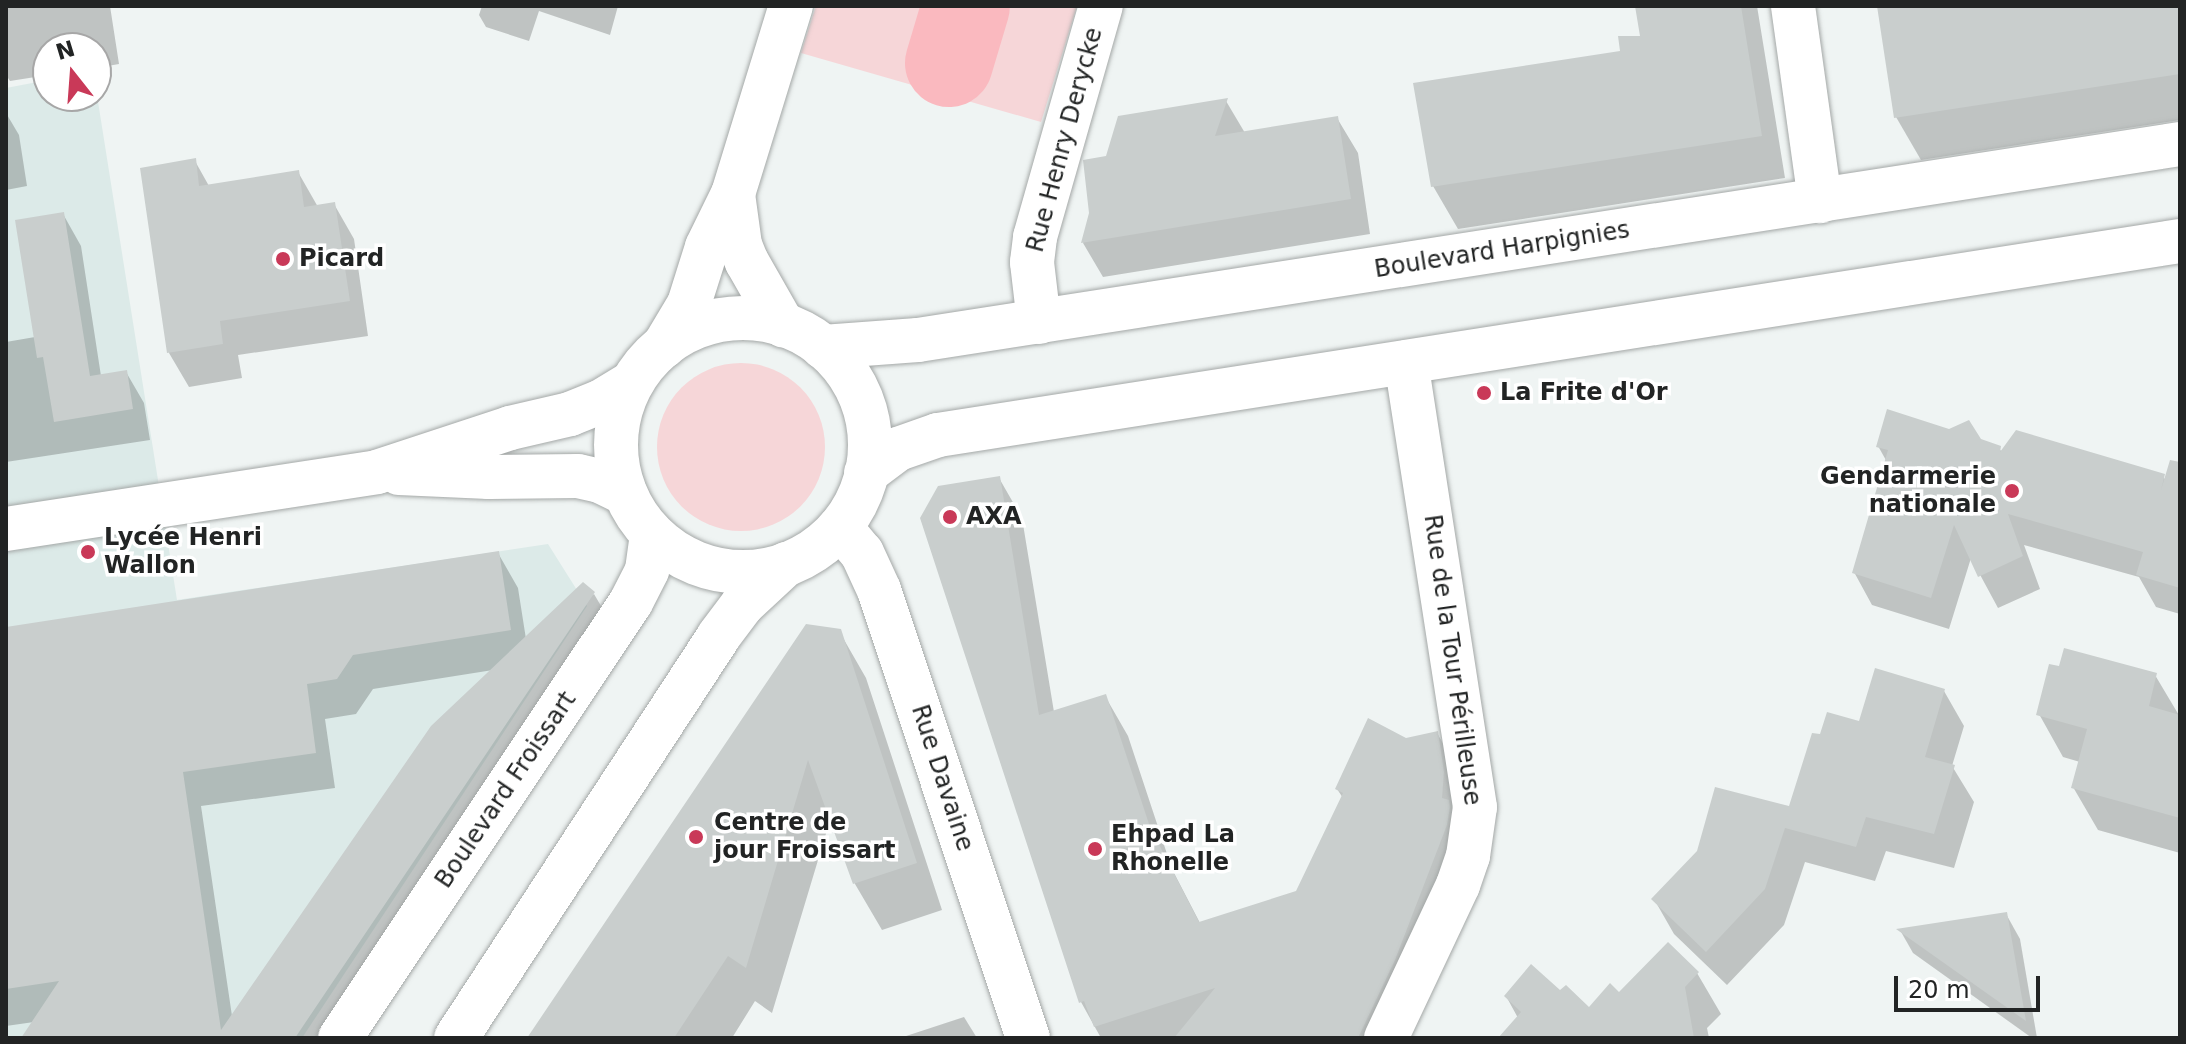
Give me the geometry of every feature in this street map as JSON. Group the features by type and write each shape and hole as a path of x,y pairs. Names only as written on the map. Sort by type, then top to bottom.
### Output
{"main road":[{"path":"786,564 754,571 714,568 677,553 652,534 625,493 617,462 616,437 620,413 632,383 664,346 689,304 707,247 733,194 791,6"},
{"name":"Rue Henry Derycke","path":"1039,322 1032,262 1035,237 1101,6"},
{"path":"1793,6 1820,201"},
{"name":"Boulevard Harpignies","path":"823,347 889,344 1039,322 2180,144"},
{"path":"733,194 739,236 747,262 783,325"},
{"path":"866,473 898,449 938,435 2180,241"},
{"path":"456,1038 718,637 742,605 786,564 815,548 840,527 856,501 866,473 868,427 860,397 845,369 823,347 783,325 752,319 721,320 691,329 664,346"},
{"name":"Rue de la Tour Périlleuse","path":"1386,1038 1458,885 1468,856 1475,807 1406,362"},
{"path":"6,529 377,472 510,428 570,414 632,383"},
{"path":"377,472 499,477 578,476 600,481 625,493"},
{"name":"Rue Davaine","path":"840,527 862,553 879,590 1028,1038"},
{"name":"Boulevard Froissart","path":"340,1038 631,602 647,570 652,534"}],"shaded area":[{"path":"816,6 1077,6 1041,122 801,53"},
{"name":"Lycée Henri Wallon","path":"32,83 32,112 100,112 177,600 548,544 587,606 302,1038 6,1038 6,88"},
{"path":"741,363 773,370 800,388 818,415 825,447 818,479 800,506 773,524 741,531 709,524 682,506 664,479 657,447 664,415 682,388 709,370"}],"building":[{"path":"1635,6 1741,6 1762,136 1431,187 1413,83 1620,51 1618,36 1640,36"},
{"path":"1877,6 2180,6 2180,74 1894,118"},
{"path":"1228,98 1215,136 1338,116 1351,199 1081,243 1089,213 1083,160 1106,156 1118,116"},
{"path":"196,158 199,186 299,170 304,207 335,202 350,301 220,321 223,344 167,353 140,168"},
{"path":"64,212 90,376 127,370 133,409 54,422 43,357 37,358 15,220"},
{"path":"1887,409 1949,429 1969,420 1981,439 2001,446 2000,452 2016,430 2165,474 2161,490 2170,460 2180,462 2180,588 2136,575 2143,552 2008,514 2023,556 1978,577 1954,525 1931,598 1852,573 1888,450 1876,447"},
{"name":"Ehpad La Rhonelle","path":"1000,476 1039,715 1106,694 1150,827 1199,922 1296,891 1343,793 1335,789 1368,718 1406,738 1438,731 1444,772 1442,798 1449,800 1450,807 1447,825 1395,960 1358,1038 1174,1038 1215,988 1094,1027 1084,1001 1079,1003 920,518 938,486"},
{"path":"499,551 511,630 353,655 337,679 307,684 316,753 183,772 221,1030 431,726 583,582 595,592 295,1038 21,1038 59,981 6,989 6,627"},
{"path":"806,624 841,629 917,863 853,884 808,760 746,968 728,956 674,1038 527,1038"},
{"path":"2064,648 2157,673 2149,706 2180,715 2180,818 2071,788 2087,729 2036,715 2049,664 2059,666"},
{"path":"1875,668 1945,689 1925,757 1955,765 1934,834 1866,817 1856,847 1785,828 1765,889 1706,952 1651,899 1697,851 1715,787 1789,806 1812,733 1820,734 1827,712 1859,721"},
{"path":"2007,912 2026,1021 1896,929"},
{"path":"1668,942 1699,972 1685,987 1694,1038 1498,1038 1521,1012 1504,996 1531,964 1560,990 1566,985 1589,1007 1610,983 1619,992"}],"waterway":[{"path":"949,63 966,6"}],"place":[{"name":"Picard","path":"283,259"},
{"name":"La Frite d'Or","path":"1484,393"},
{"name":"Gendarmerie nationale","path":"2012,491"},
{"name":"AXA","path":"950,517"},
{"name":"Lycée Henri Wallon","path":"88,552"},
{"name":"Centre de jour Froissart","path":"696,837"},
{"name":"Ehpad La Rhonelle","path":"1095,849"}]}
